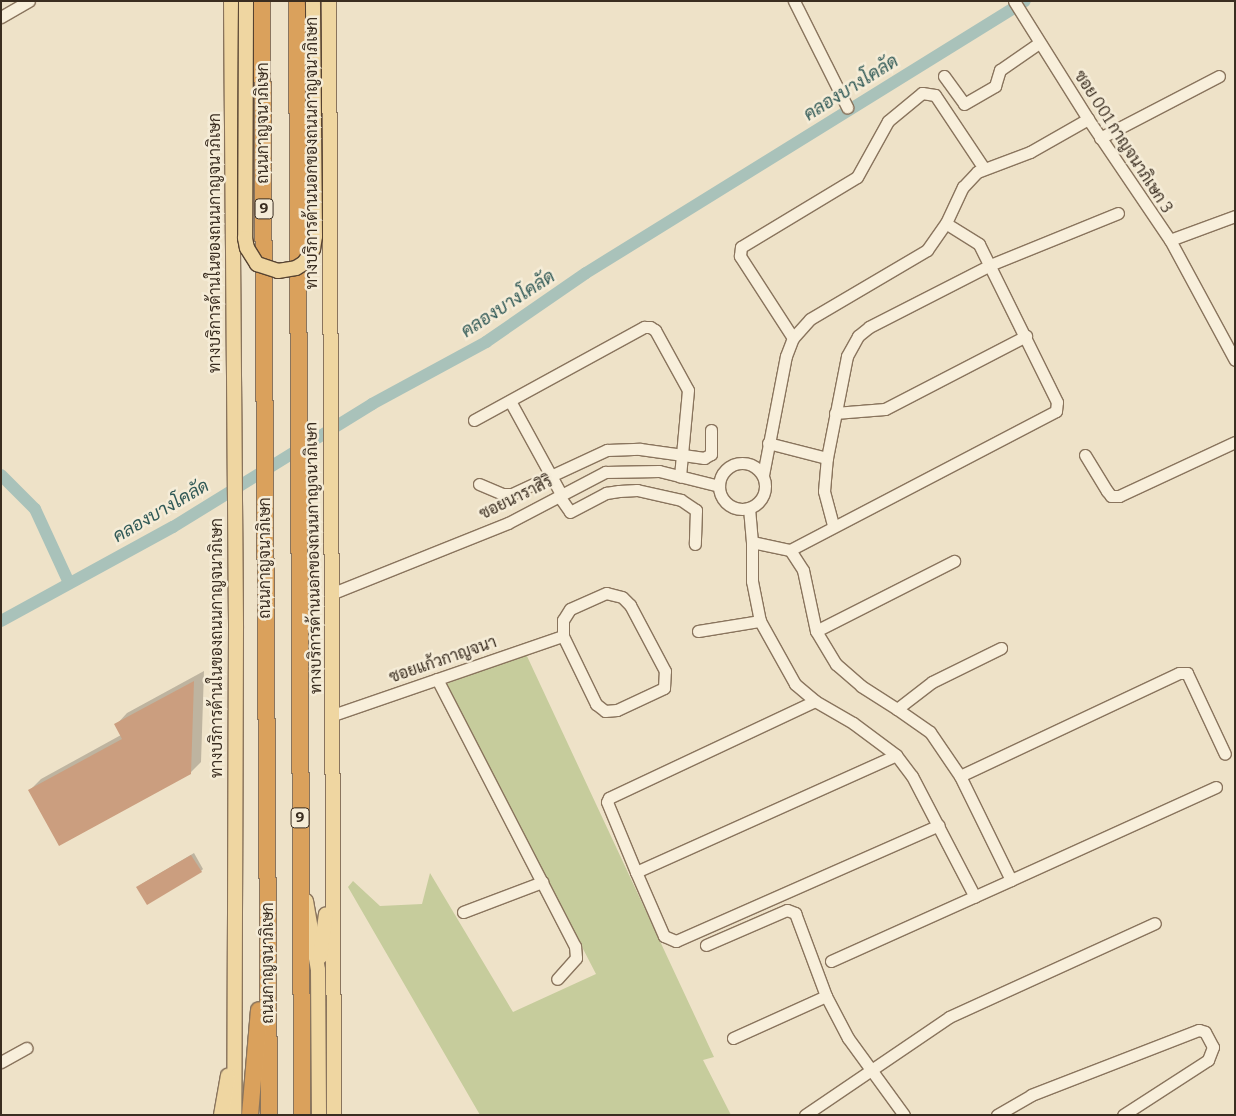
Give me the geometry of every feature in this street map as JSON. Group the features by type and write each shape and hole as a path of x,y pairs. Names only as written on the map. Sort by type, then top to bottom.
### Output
{"highway":[{"name":"ถนนกาญจนาภิเษก","path":"262,1 269,1115"},
{"name":"ถนนกาญจนาภิเษก","path":"297,1 302,1115"},
{"path":"250,1115 260,1004 268,956"}],"main road":[{"name":"ทางบริการด้านในของถนนกาญจนาภิเษก","path":"231,1 234,435 234,1115"},
{"path":"246,1 245,238 247,248 258,264 278,271 296,268 304,263 313,248 316,236 312,1"},
{"name":"ทางบริการด้านนอกของถนนกาญจนาภิเษก","path":"329,1 334,1115"},
{"path":"300,865 318,970 319,1115"},
{"path":"318,970 333,866"},
{"path":"221,1115 234,1046"}],"street":[{"path":"1,18 30,1"},
{"path":"794,1 846,107"},
{"name":"ซอย 001 กาญจนาภิเษก 3","path":"1014,1 1088,120 1170,240 1235,360"},
{"path":"944,76 964,104 994,86 1000,70 1039,43"},
{"path":"1100,138 1219,76"},
{"path":"793,338 740,256 741,246 857,177 888,121 912,98 922,93 936,95 984,167"},
{"path":"763,475 752,465 738,463 724,471 719,486 720,494 730,506 749,508 764,496 763,475 768,443 786,356 793,338 816,314 927,250 946,224 968,179 984,167 1030,152 1088,120"},
{"path":"832,525 824,492 826,458 847,356 858,336 869,327 990,266 1118,212"},
{"path":"1170,240 1235,216"},
{"path":"752,542 790,550 832,525 1056,411 1057,402 1026,336 974,238 946,224"},
{"path":"474,420 644,328 650,327 660,339 688,390 680,477"},
{"path":"835,413 885,409 1026,336"},
{"path":"510,401 570,512 606,493 620,491 637,490 682,500 696,510 695,544"},
{"path":"479,484 502,494 512,494 607,450 640,449 708,457 712,430"},
{"path":"1085,455 1111,496 1119,496 1235,442"},
{"path":"768,443 826,458"},
{"name":"ซอยนาราสิริ","path":"333,592 508,523 605,472 649,470 719,486"},
{"path":"749,508 752,542 752,581 760,622 795,684 815,700 853,723 896,755 912,776 975,897"},
{"path":"790,550 803,570 816,631 846,675 930,732 960,776 1011,880"},
{"path":"816,631 954,562"},
{"path":"606,593 622,597 630,605 665,671 664,688 617,710 605,711 596,704 563,636 563,620 570,609 606,593"},
{"path":"698,631 760,622"},
{"name":"ซอยแก้วกาญจนา","path":"333,715 563,636"},
{"path":"897,709 932,682 1001,648"},
{"path":"960,776 1180,672 1186,673 1191,678 1224,754"},
{"path":"437,679 577,952 573,963 557,979"},
{"path":"815,700 609,798 607,802 664,936 676,942 939,825"},
{"path":"636,872 896,755"},
{"path":"832,960 1216,787"},
{"path":"463,912 542,882"},
{"path":"706,945 787,910 797,915 826,996 870,1071 904,1115"},
{"path":"805,1115 950,1017 1155,923"},
{"path":"733,1038 826,996"},
{"path":"997,1115 1031,1094 1199,1030 1205,1032 1213,1047 1208,1060 1123,1115"},
{"path":"1,1062 26,1048"}],"green space":[{"path":"526,654 714,1057 703,1060 731,1115 480,1115 348,887 353,881 380,906 422,904 430,873 513,1012 596,974 446,684"}],"building":[{"path":"194,681 191,774 59,846 28,790 122,739 114,724"},
{"path":"191,855 202,872 147,905 136,887"}],"waterway":[{"name":"คลองบางโคลัด","path":"1,621 173,527 372,404 486,342 586,273 1025,1"},
{"path":"1,475 35,509 69,583"}]}
